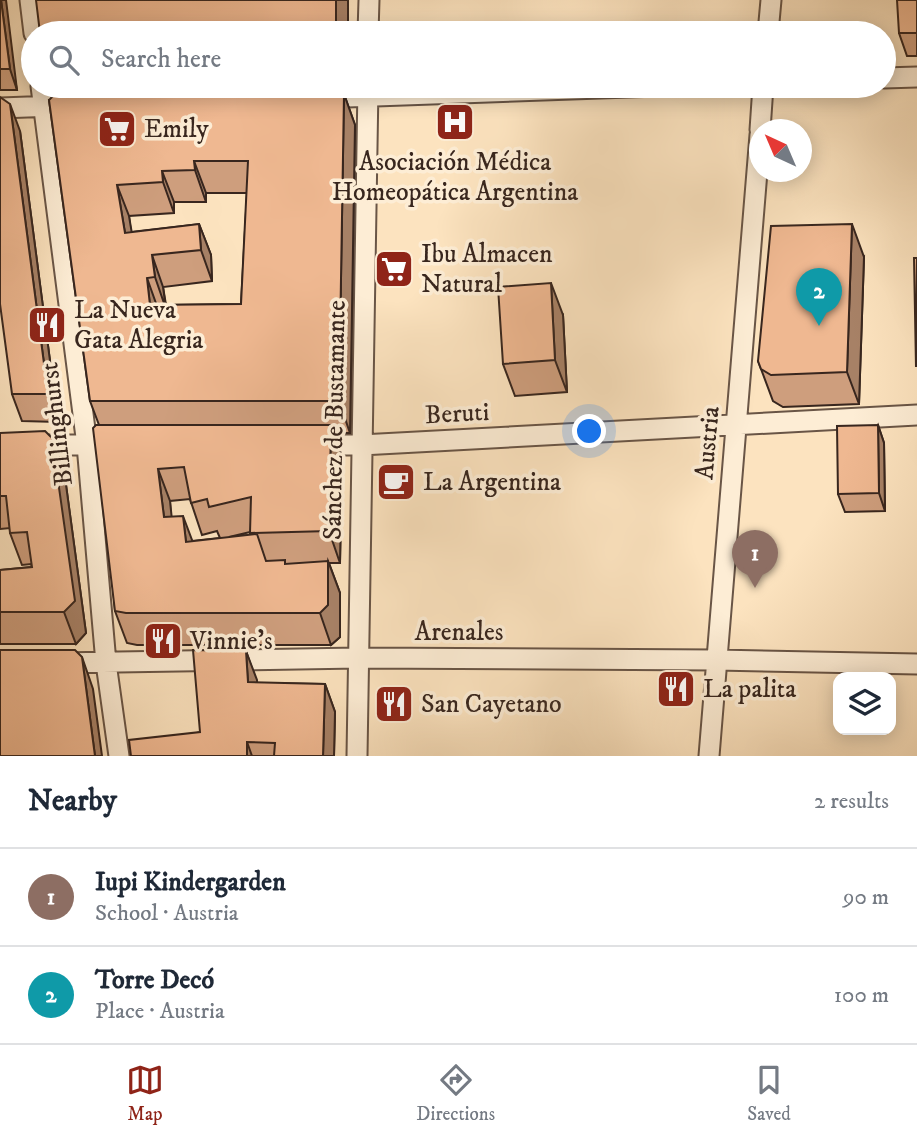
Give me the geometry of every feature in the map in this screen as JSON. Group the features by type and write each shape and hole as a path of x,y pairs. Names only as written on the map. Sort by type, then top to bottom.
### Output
{"street":[{"path":"30,0 33,21"},
{"path":"368,21 369,0"},
{"path":"769,21 771,0"},
{"path":"896,78 917,77"},
{"name":"Billinghurst","path":"42,98 87,444 106,663 119,756"},
{"path":"300,99 308,98"},
{"name":"Sánchez de Bustamante","path":"357,756 368,98"},
{"path":"761,119 763,98"},
{"path":"0,108 70,106"},
{"name":"Austria","path":"709,756 756,182"},
{"name":"Beruti","path":"293,445 361,446 917,415"},
{"path":"0,445 142,445"},
{"name":"Arenales","path":"40,663 358,658 917,664"}],"building":[{"path":"1,0 10,69 0,69"},
{"path":"36,0 336,0 336,21 39,21"},
{"path":"897,0 917,0 917,33 899,33"},
{"path":"0,97 10,104 48,394 12,394 0,304"},
{"path":"344,98 339,401 90,401 49,100","holes":["194,161 248,161 241,304 150,305 147,278 155,277 152,255 201,250 199,224 125,233 117,185 163,182 162,171 195,170"]},
{"path":"852,224 847,372 771,375 761,369 758,361 771,226"},
{"path":"914,258 917,258 916,367"},
{"path":"551,283 555,360 503,364 498,287"},
{"path":"96,425 331,425 329,531 250,533 251,497 209,507 207,499 191,503 184,467 158,469 164,517 183,516 186,542 257,534 266,561 285,560 285,564 328,561 328,605 320,613 115,611 93,428"},
{"path":"878,425 879,493 838,494 837,426"},
{"path":"45,431 52,438 75,601 64,612 0,612 0,570 32,567 27,532 10,533 6,496 0,496 0,433"},
{"path":"0,650 75,650 82,657 95,756 0,756"},
{"path":"193,650 246,651 248,682 325,684 323,756 274,756 275,743 247,742 247,756 131,756 129,740 200,732"}],"place":[{"name":"Asociación Médica Homeopática Argentina","path":"455,122"},
{"name":"Emily","path":"117,129"},
{"name":"Ibu Almacen Natural","path":"394,269"},
{"name":"La Nueva Gata Alegria","path":"47,325"},
{"name":"Torre Decó","path":"819,326"},
{"name":"La Argentina","path":"396,482"},
{"name":"Iupi Kindergarden","path":"755,588"},
{"name":"Vinnie's","path":"163,641"},
{"name":"La palita","path":"676,689"},
{"name":"San Cayetano","path":"394,704"}]}
